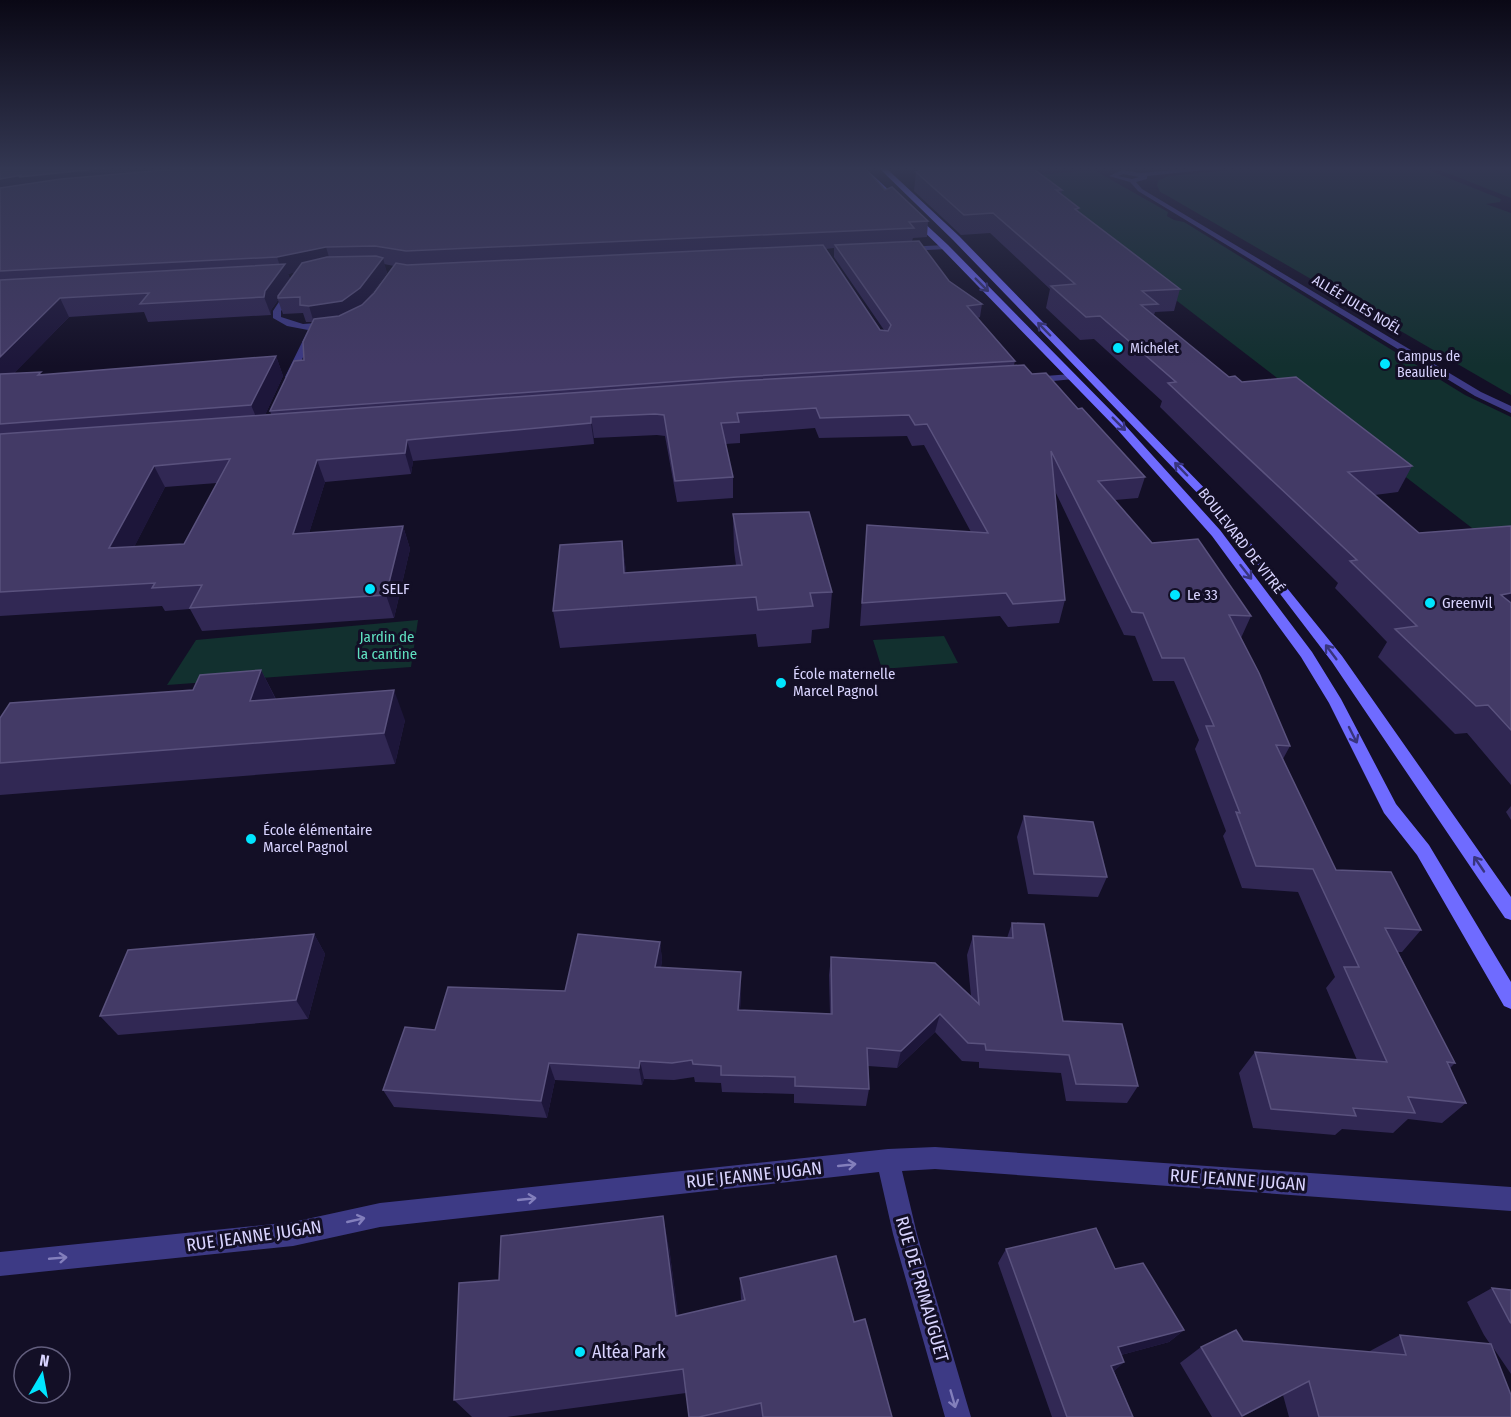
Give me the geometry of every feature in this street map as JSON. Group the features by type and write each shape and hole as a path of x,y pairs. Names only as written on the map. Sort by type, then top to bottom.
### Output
{"main road":[{"name":"BOULEVARD DE VITRÉ","path":"930,233 1120,426 1190,502 1301,646 1336,703 1390,808 1423,850 1511,1000"},
{"name":"BOULEVARD DE VITRÉ","path":"951,233 1211,501 1262,562 1337,659 1511,912"}],"street":[{"name":"ALLÉE JULES NOËL","path":"1212,233 1457,381 1511,410"},
{"path":"895,250 945,247"},
{"path":"297,281 277,311 277,318 298,327 313,328 343,322"},
{"path":"288,382 313,328"},
{"path":"1024,380 1071,377"},
{"name":"RUE JEANNE JUGAN","path":"0,1264 293,1234 380,1215 888,1160 935,1158 1511,1200"},
{"name":"RUE DE PRIMAUGUET","path":"888,1160 905,1234 958,1417"}],"green space":[{"path":"1089,233 1202,233 1465,395 1511,417 1511,536 1485,538"},
{"path":"1231,233 1511,233 1511,395"},
{"name":"Jardin de la cantine","path":"418,620 411,667 167,685 196,640"},
{"path":"944,636 958,663 882,669 873,640"}],"building":[{"path":"0,233 801,233 406,251 375,246 326,247 277,257 0,271"},
{"path":"1016,233 1107,233 1180,289 1142,291 1158,304 1141,305 1229,377 1235,376 1242,382 1296,377 1412,466 1348,472 1419,533 1511,526 1511,593 1501,595 1511,603 1511,730 1488,705 1476,706 1395,629 1417,626 1350,561 1357,560 1168,383 1176,382 1100,316 1086,317 1051,286 1075,284"},
{"path":"919,241 949,281 982,304 967,306 1015,361 737,377 270,411 294,361 304,360 303,342 314,319 339,316 362,305 396,263 407,265 823,245 880,330 888,331 891,325 835,245"},
{"path":"376,256 383,258 360,288 342,301 309,306 300,305 300,297 278,298 302,263 327,257"},
{"path":"285,264 265,291 264,297 140,304 149,293 60,298 0,357 0,280"},
{"path":"276,356 251,405 0,424 0,374 41,372 38,375"},
{"path":"1024,365 1032,374 1046,373 1078,409 1082,408 1145,477 1098,481 1152,543 1198,539 1251,616 1229,615 1259,673 1290,746 1276,745 1336,870 1391,872 1421,930 1385,928 1455,1063 1447,1062 1466,1103 1408,1097 1415,1113 1353,1108 1356,1116 1271,1109 1255,1052 1387,1062 1344,967 1359,967 1313,869 1256,866 1236,812 1240,813 1206,726 1214,726 1184,658 1162,658 1143,613 1132,612 1051,451 1065,600 1013,604 1006,593 862,603 867,525 988,533 927,424 915,425 909,415 820,418 816,408 737,413 739,422 721,423 733,477 675,481 664,415 655,414 591,417 591,423 407,440 405,453 317,460 293,534 403,526 386,595 190,608 202,585 152,588 155,583 0,592 0,434 737,381","holes":["230,459 184,544 109,548 154,466"]},
{"path":"809,512 832,592 810,593 813,606 758,610 756,597 553,611 560,545 622,541 624,573 742,565 733,514"},
{"path":"261,670 250,701 394,690 384,733 0,763 0,718 10,703 193,690 200,675"},
{"path":"1024,816 1093,822 1107,877 1034,874"},
{"path":"1012,923 1044,924 1063,1021 1122,1024 1138,1086 1076,1084 1069,1055 986,1050 985,1044 968,1043 940,1014 901,1051 867,1048 869,1089 795,1086 795,1077 721,1075 721,1066 693,1064 692,1060 672,1063 640,1061 639,1068 549,1063 541,1101 383,1090 405,1027 435,1030 448,987 565,991 578,934 660,942 655,967 741,972 738,1010 832,1014 831,957 935,963 979,1004 973,936 1013,938"},
{"path":"314,934 296,1000 100,1016 128,950"},
{"path":"663,1216 676,1316 745,1300 740,1278 836,1256 854,1322 865,1319 892,1417 763,1417 761,1403 699,1417 689,1417 683,1369 454,1400 459,1283 499,1280 501,1236"},
{"path":"1096,1228 1115,1269 1143,1263 1184,1330 1118,1347 1124,1362 1111,1366 1133,1417 1067,1417 1006,1249"},
{"path":"1492,1288 1511,1290 1511,1323 1510,1322"},
{"path":"1236,1330 1243,1341 1406,1355 1400,1335 1491,1344 1511,1395 1511,1417 1319,1417 1309,1381 1242,1416 1201,1347"}],"place":[{"name":"Michelet","path":"1118,348"},
{"name":"Campus de Beaulieu","path":"1385,364"},
{"name":"SELF","path":"370,589"},
{"name":"Le 33","path":"1175,595"},
{"name":"Greenvil","path":"1430,603"},
{"name":"École maternelle Marcel Pagnol","path":"781,683"},
{"name":"École élémentaire Marcel Pagnol","path":"251,839"},
{"name":"Altéa Park","path":"580,1352"}]}
